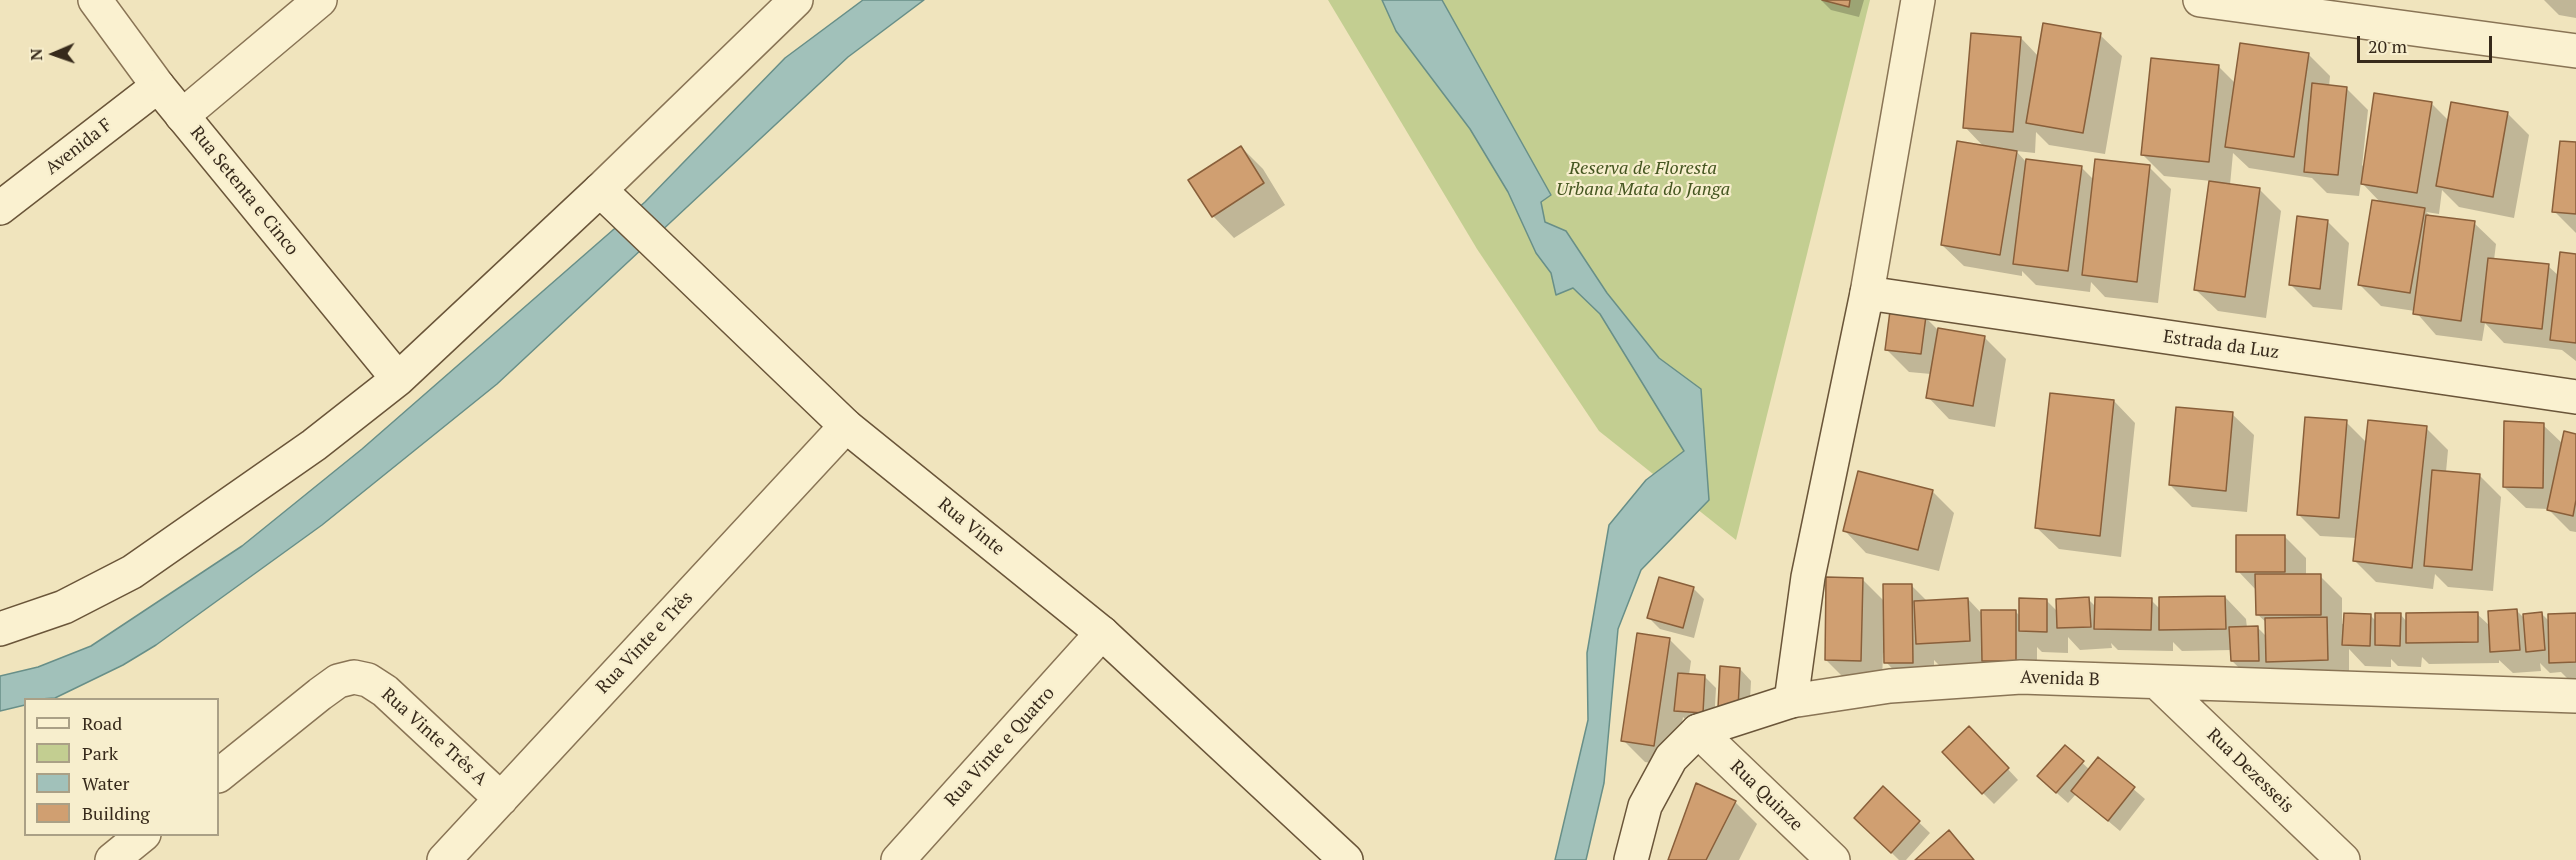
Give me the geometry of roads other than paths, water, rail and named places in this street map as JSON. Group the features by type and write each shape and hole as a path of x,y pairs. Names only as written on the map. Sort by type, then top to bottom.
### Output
{"street":[{"name":"Rua Setenta e Cinco","path":"95,0 158,86 398,379"},
{"path":"182,116 320,0"},
{"path":"0,629 64,607 132,572 314,445 398,379 603,194 796,0"},
{"path":"1791,700 1808,577 1867,293 1918,0"},
{"path":"2200,0 2576,51"},
{"name":"Avenida F","path":"0,208 158,86"},
{"name":"Rua Vinte","path":"603,194 846,426 1102,633 1346,860"},
{"name":"Estrada da Luz","path":"1867,293 2576,397"},
{"name":"Rua Vinte e Três","path":"444,860 846,426"},
{"name":"Rua Vinte e Quatro","path":"898,860 1102,633"},
{"name":"Rua Vinte Três A","path":"219,775 320,694 338,681 354,677 368,680 385,691 501,799"},
{"name":"Avenida B","path":"1631,860 1650,796 1671,758 1698,731 1791,700 1890,686 2021,677 2576,696"},
{"name":"Rua Dezesseis","path":"2158,682 2343,860"},
{"name":"Rua Quinze","path":"1698,731 1833,860"},
{"path":"112,860 142,836"}],"water":[{"path":"863,0 924,0 848,57 497,384 322,525 156,645 123,665 55,698 24,698 24,705 0,711 0,676 38,667 91,646 242,546 362,449 645,202 785,58"},
{"path":"1382,0 1442,0 1551,195 1541,202 1545,222 1566,231 1607,293 1659,358 1701,389 1709,500 1641,570 1618,629 1604,783 1586,860 1555,860 1588,720 1587,653 1609,525 1646,480 1684,451 1600,314 1573,288 1556,295 1551,273 1536,253 1508,192 1470,129 1396,31"}],"park label":[{"name":"Reserva de Floresta Urbana Mata do Janga","path":"1643,180"}]}
